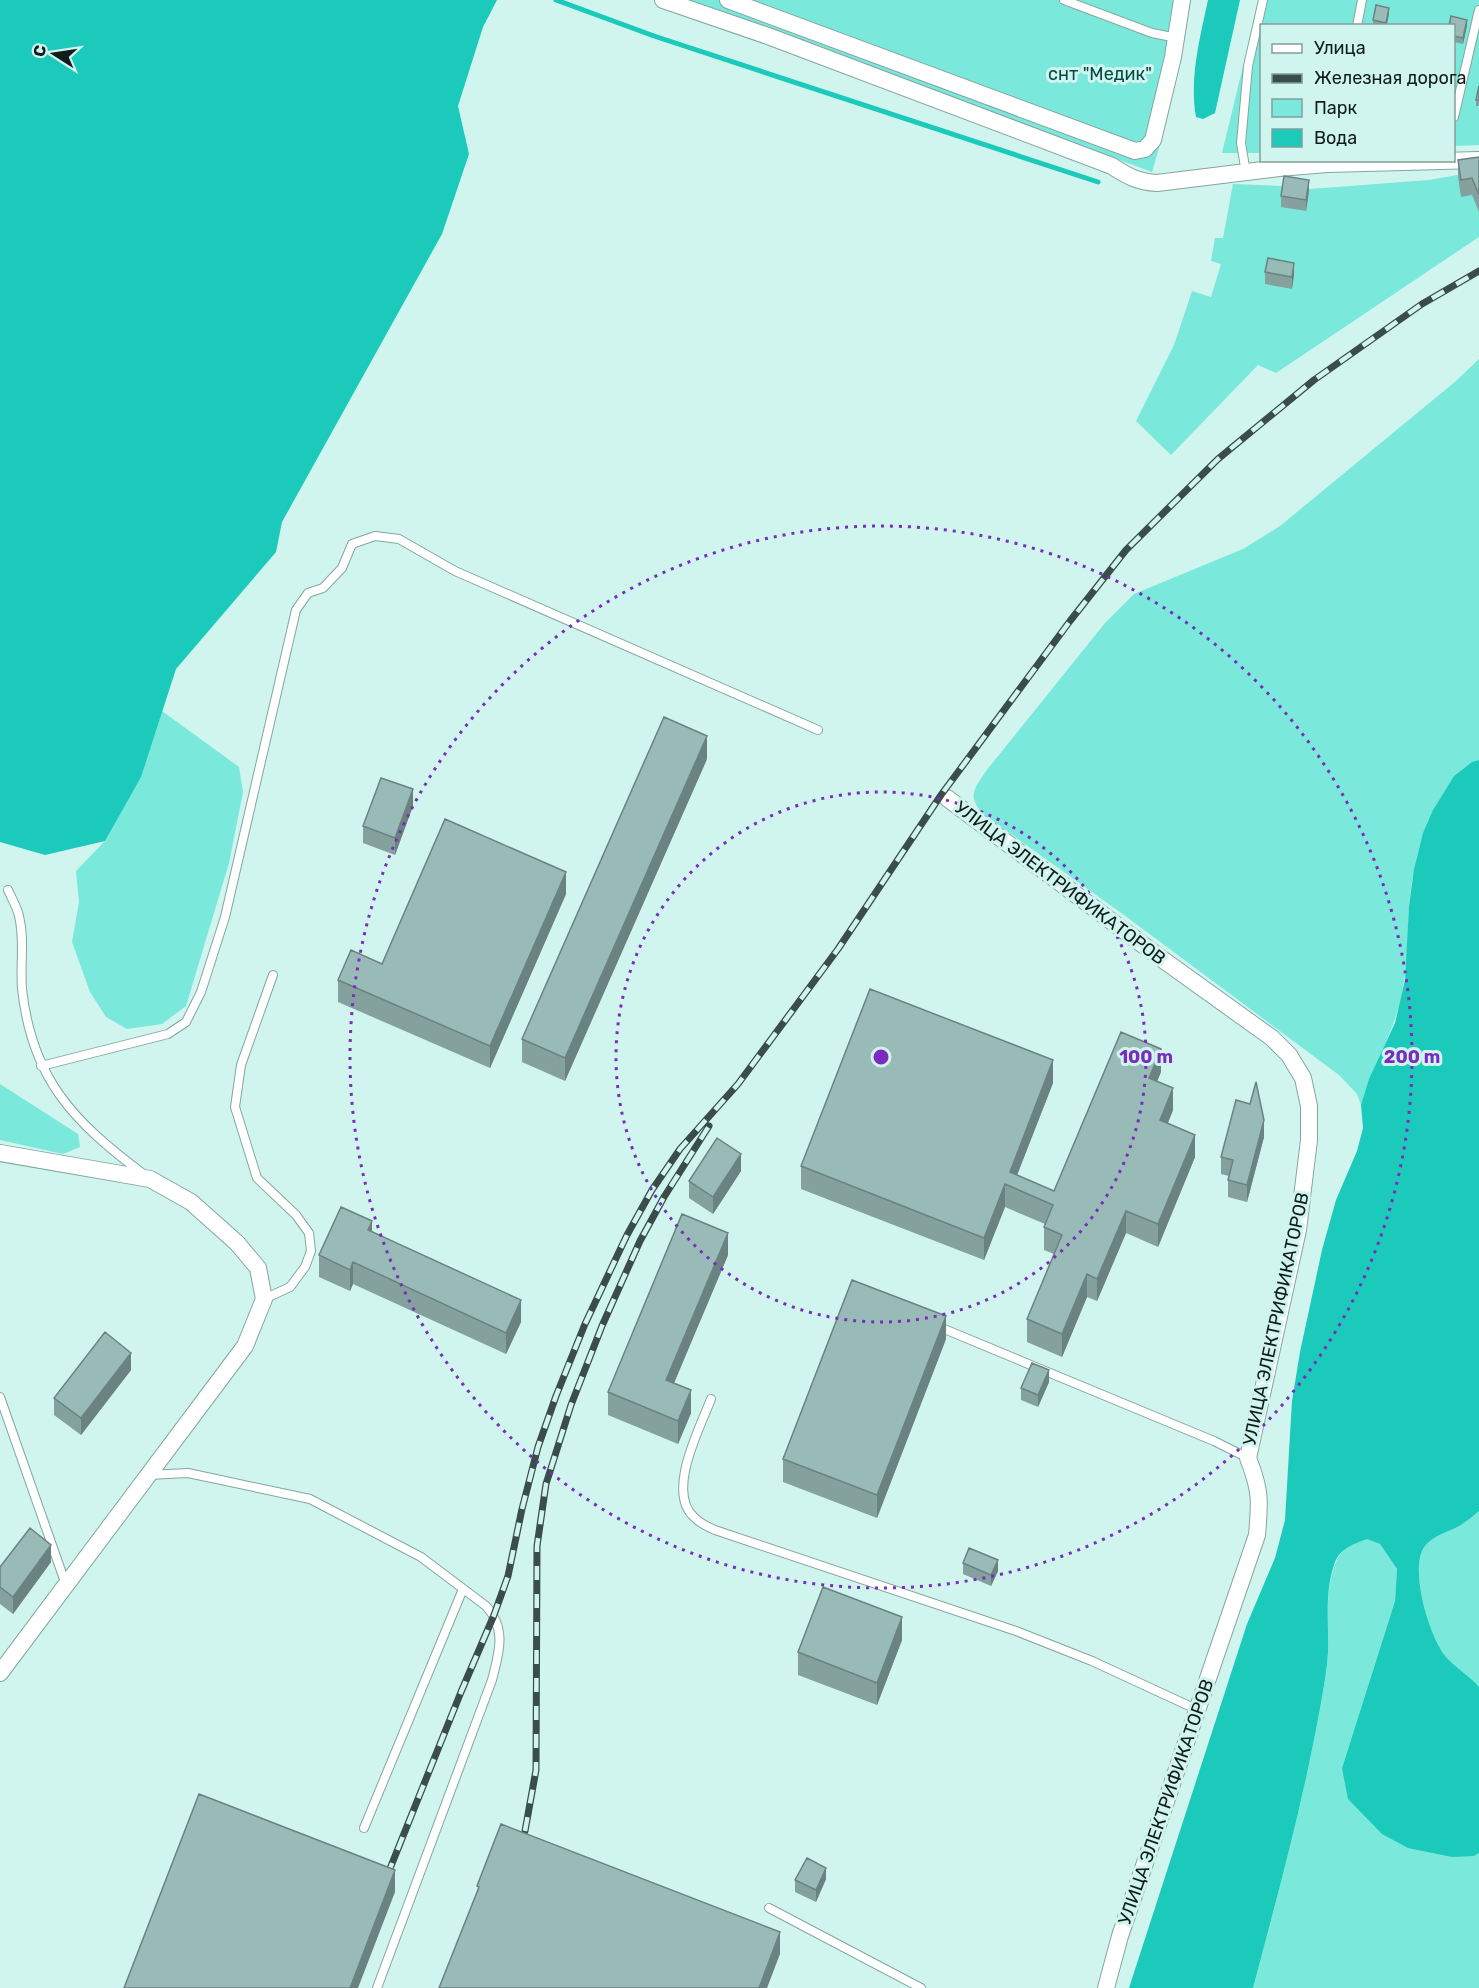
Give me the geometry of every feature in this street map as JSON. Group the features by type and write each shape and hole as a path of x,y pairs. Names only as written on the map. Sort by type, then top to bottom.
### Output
{"street":[{"path":"663,0 768,36 1112,166 1144,183 1328,162"},
{"path":"728,0 1135,151 1145,149 1153,140 1177,38 1182,0"},
{"path":"1455,161 1479,160"},
{"name":"УЛИЦА ЭЛЕКТРИФИКАТОРОВ","path":"947,798 1272,1038 1289,1055 1303,1078 1309,1106 1309,1140 1298,1230 1248,1458 1256,1478 1260,1500 1257,1535 1120,1936 1106,1988"},
{"path":"0,1153 150,1179 191,1202 237,1243 258,1268 264,1299 245,1346 0,1673"}],"lane":[{"path":"1064,0 1152,33 1177,38"},
{"path":"1246,173 1241,143 1248,66 1263,0"},
{"path":"1357,24 1362,0"},
{"path":"1455,113 1479,10"},
{"path":"41,1066 168,1034 186,1022 201,992 225,917 296,610 308,593 323,588 342,568 352,544 375,536 399,539 455,571 818,730"},
{"path":"8,890 19,915 22,940 22,987 28,1030 41,1066 64,1102 88,1128 150,1179"},
{"path":"264,1299 290,1287 305,1267 311,1251 309,1233 296,1215 257,1178 235,1107 241,1065 273,975"},
{"path":"923,1320 1214,1441 1248,1458"},
{"path":"0,1396 66,1585"},
{"path":"711,1399 689,1456 683,1482 683,1499 693,1518 715,1530 1016,1631 1092,1661 1198,1710"},
{"path":"148,1475 188,1473 310,1499 421,1557 486,1606 494,1615 500,1637 492,1680 377,1988"},
{"path":"364,1828 464,1589"},
{"path":"769,1908 921,1988"}],"green space":[{"name":"снт \"Медик\"","path":"688,0 1190,0 1174,87 1152,172"},
{"path":"1259,0 1479,0 1479,145 1455,146 1455,24 1260,24 1260,153 1222,153"},
{"path":"1479,171 1479,237 1276,373 1258,365 1171,455 1136,421 1174,345 1192,291 1211,297 1221,264 1211,261 1215,238 1223,238 1233,184 1310,189 1429,180"},
{"path":"1479,359 1479,760 1463,769 1450,783 1435,807 1424,834 1411,892 1401,998 1361,1105 1357,1094 1339,1075 1124,915 983,814 975,802 974,792 986,771 1105,623 1134,594 1243,549 1280,526 1456,381"},
{"path":"162,711 239,767 243,792 229,863 186,1006 162,1024 127,1029 106,1017 90,992 72,942 79,902 76,871 105,841 142,772"},
{"path":"0,1084 78,1134 80,1147 63,1154 0,1140"},
{"path":"1479,1511 1479,1687 1448,1659 1434,1637 1423,1604 1419,1570 1420,1556 1429,1542 1461,1525"},
{"path":"1367,1538 1380,1544 1397,1569 1395,1601 1342,1768 1474,1856 1479,1853 1479,1988 1253,1988 1290,1846 1314,1739 1327,1665 1328,1596 1332,1573 1341,1553"}],"water":[{"path":"0,0 497,0 483,27 458,106 469,154 442,234 282,522 276,552 176,669 141,777 105,841 45,855 0,842"},
{"path":"1208,0 1240,0 1215,113 1203,119 1196,117 1194,88 1196,58"},
{"path":"1479,760 1479,1511 1461,1525 1429,1542 1420,1556 1419,1570 1423,1604 1434,1637 1448,1659 1479,1687 1479,1853 1474,1856 1452,1857 1408,1848 1382,1834 1348,1799 1342,1768 1395,1601 1397,1569 1380,1544 1367,1539 1348,1547 1341,1553 1332,1573 1328,1596 1327,1665 1314,1739 1290,1846 1253,1988 1129,1988 1247,1624 1275,1558 1285,1520 1292,1401 1300,1352 1322,1250 1336,1200 1357,1151 1363,1128 1361,1105 1369,1079 1395,1023 1405,980 1409,906 1414,869 1423,833 1433,810 1454,776 1472,762"}],"building":[{"path":"1376,5 1389,8 1386,23 1373,20"},
{"path":"1451,16 1467,20 1463,38 1455,36 1455,24 1449,24"},
{"path":"1479,157 1479,195 1472,178 1461,180 1458,160"},
{"path":"1284,176 1309,180 1306,200 1281,196"},
{"path":"1268,258 1294,263 1292,277 1265,272"},
{"path":"664,717 707,736 565,1058 522,1039"},
{"path":"381,778 413,789 395,838 363,826"},
{"path":"445,819 566,872 490,1046 338,980 351,950 382,964"},
{"path":"870,989 1053,1060 1010,1172 1054,1191 1121,1032 1161,1049 1149,1078 1173,1088 1160,1120 1195,1135 1158,1224 1126,1211 1097,1279 1087,1274 1062,1334 1027,1319 1062,1235 1044,1227 1053,1205 1005,1184 984,1238 801,1166"},
{"path":"1256,1082 1264,1120 1247,1185 1228,1180 1233,1160 1221,1157 1236,1100 1250,1104"},
{"path":"717,1138 741,1154 713,1197 689,1181"},
{"path":"341,1207 372,1221 368,1230 521,1300 506,1333 353,1262 350,1270 319,1255"},
{"path":"682,1214 728,1233 666,1380 691,1390 678,1421 608,1392"},
{"path":"852,1280 946,1316 877,1495 783,1459"},
{"path":"105,1332 131,1353 81,1418 54,1398"},
{"path":"1032,1363 1049,1370 1038,1395 1021,1388"},
{"path":"30,1528 51,1545 13,1597 0,1587 0,1567"},
{"path":"969,1548 998,1560 991,1575 963,1563"},
{"path":"823,1587 902,1617 877,1683 798,1652"},
{"path":"199,1794 395,1870 350,1988 124,1988"},
{"path":"501,1824 780,1932 759,1988 439,1988"},
{"path":"807,1858 826,1868 816,1890 795,1880"}],"waterway":[{"path":"556,0 654,36 1098,182"}],"railway":[{"path":"387,1876 508,1576 538,1447 556,1396 585,1324 627,1235 652,1190 680,1149 738,1084 838,949 941,795 1070,621 1126,550 1218,459 1314,380 1422,304 1479,271"},
{"path":"525,1831 536,1770 537,1546 546,1484 571,1405 602,1326 640,1241 664,1197 709,1126"}]}
